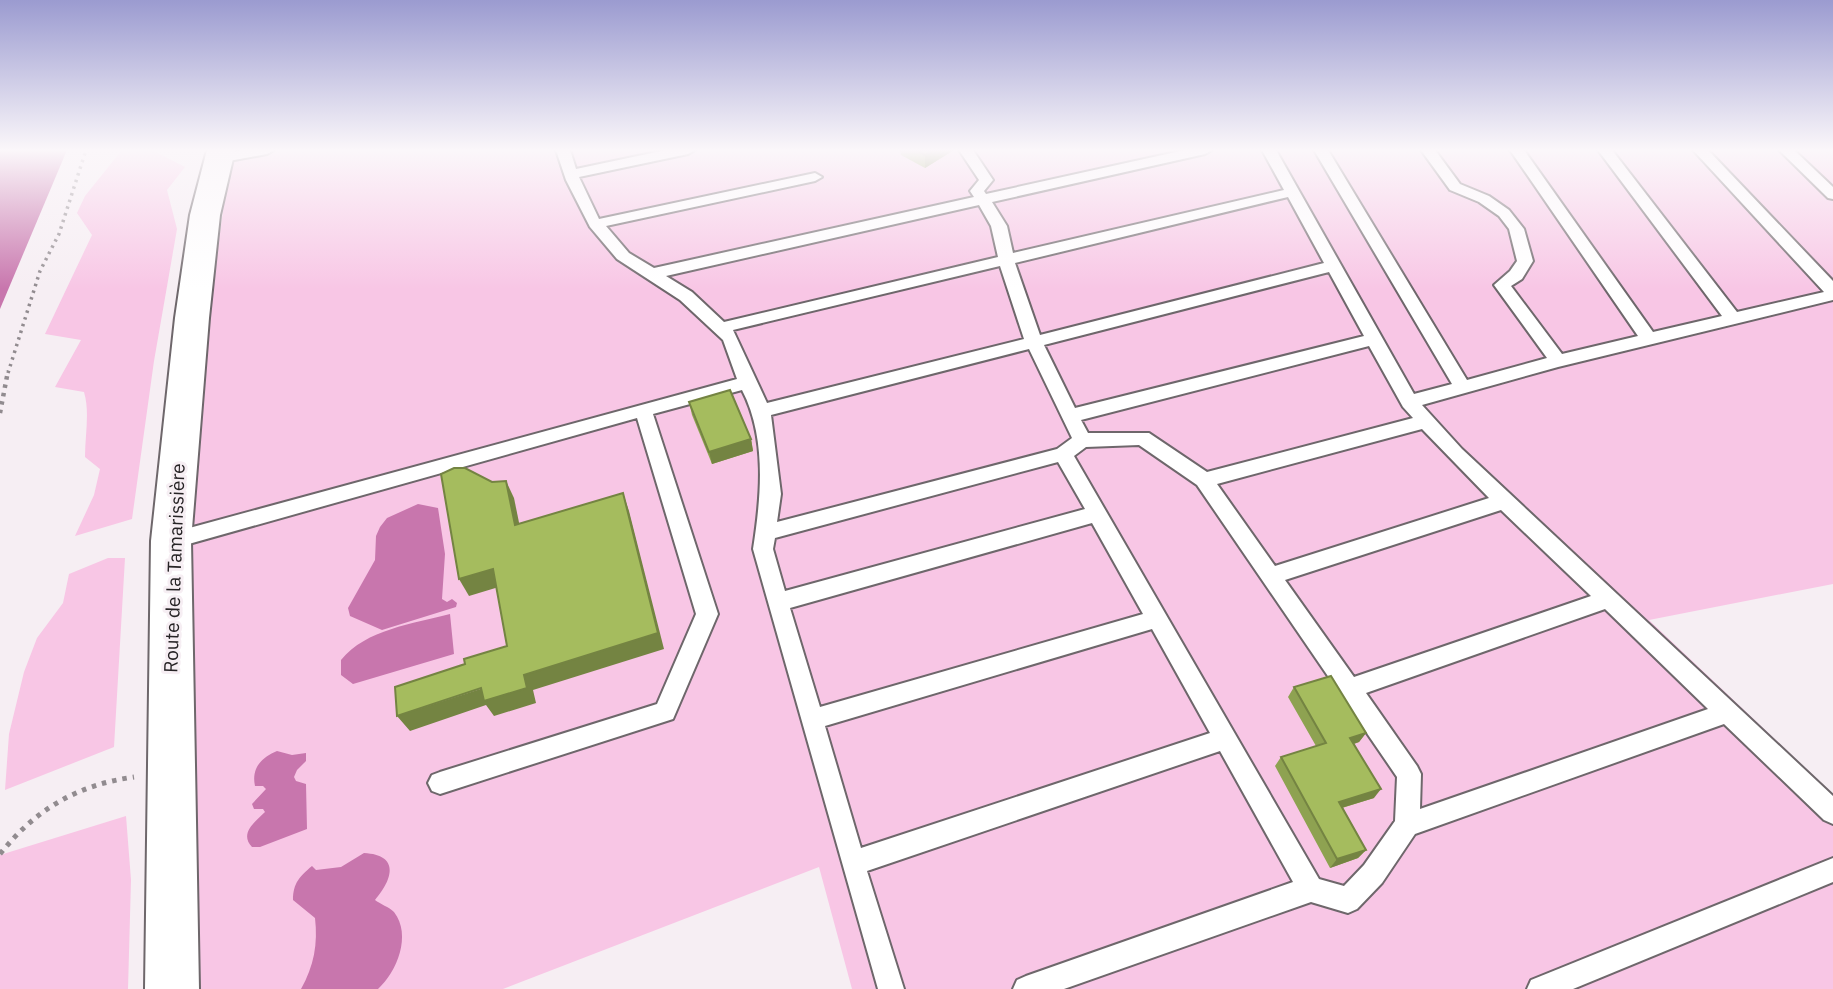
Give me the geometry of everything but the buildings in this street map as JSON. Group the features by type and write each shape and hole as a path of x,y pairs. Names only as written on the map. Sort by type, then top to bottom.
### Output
{"street":[{"name":"Route de la Tamarissière","path":"173,989 171,541 192,318 210,196"}],"lane":[{"path":"582,196 596,224 623,256 686,296 730,337 747,383 762,411 771,494 763,549 891,989"},
{"path":"596,224 726,196"},
{"path":"979,196 999,226 1006,259 1034,343 1083,439"},
{"path":"651,274 999,196"},
{"path":"720,328 1274,196"},
{"path":"1294,196 1409,402 1455,454 1833,812"},
{"path":"1349,196 1463,388"},
{"path":"1477,196 1504,213 1516,229 1525,261 1516,275 1502,285 1558,361"},
{"path":"1549,196 1650,341"},
{"path":"1640,196 1734,320"},
{"path":"1409,402 1558,361 1650,341 1833,293 1743,196"},
{"path":"762,411 1333,266"},
{"path":"1070,416 1374,339"},
{"path":"171,541 747,383"},
{"path":"440,783 665,712 706,614 643,410"},
{"path":"1204,480 1426,421"},
{"path":"765,533 1063,454 1083,439 1142,438 1204,480 1409,775 1408,825 1373,874 1348,900 1311,889 1026,989"},
{"path":"1063,454 1223,739 1311,889"},
{"path":"1270,576 1505,501"},
{"path":"779,602 1096,514"},
{"path":"1349,689 1609,599"},
{"path":"812,720 1156,620"},
{"path":"1408,825 1728,712"},
{"path":"853,863 1223,739"},
{"path":"1540,989 1833,870"}],"path":[{"path":"0,413 3,388 40,271 59,234 71,196"},
{"path":"0,854 12,837 56,799 106,779 145,776"}],"shaded area":[{"path":"0,196 48,196 0,309"},
{"path":"85,196 169,196 177,229 154,361 132,519 75,536 94,495 100,469 85,457 87,416 84,392 55,387 81,340 45,334 92,235 77,213"},
{"path":"225,196 1833,196 1833,584 1649,620 1833,794 1833,989 852,989 819,867 503,989 188,989 180,520"},
{"path":"418,504 438,508 445,554 442,599 447,602 452,599 457,603 456,607 382,630 350,616 348,608 375,560 376,536 380,527 387,518"},
{"path":"108,558 125,558 114,747 5,790 9,734 24,672 37,638 63,603 69,574"},
{"path":"450,614 454,654 353,684 341,675 341,660 363,641 391,629"},
{"path":"277,751 292,755 306,753 306,761 294,777 296,781 306,784 307,829 260,847 252,847 248,842 248,832 265,812 263,809 254,809 252,804 266,789 263,786 255,786 256,769 262,760"},
{"path":"126,816 131,880 128,989 0,989 0,855"},
{"path":"364,853 383,858 390,869 386,884 375,900 394,912 399,921 402,942 396,963 378,989 301,989 312,963 316,928 315,918 293,900 296,884 312,866 316,870 341,867"}]}
